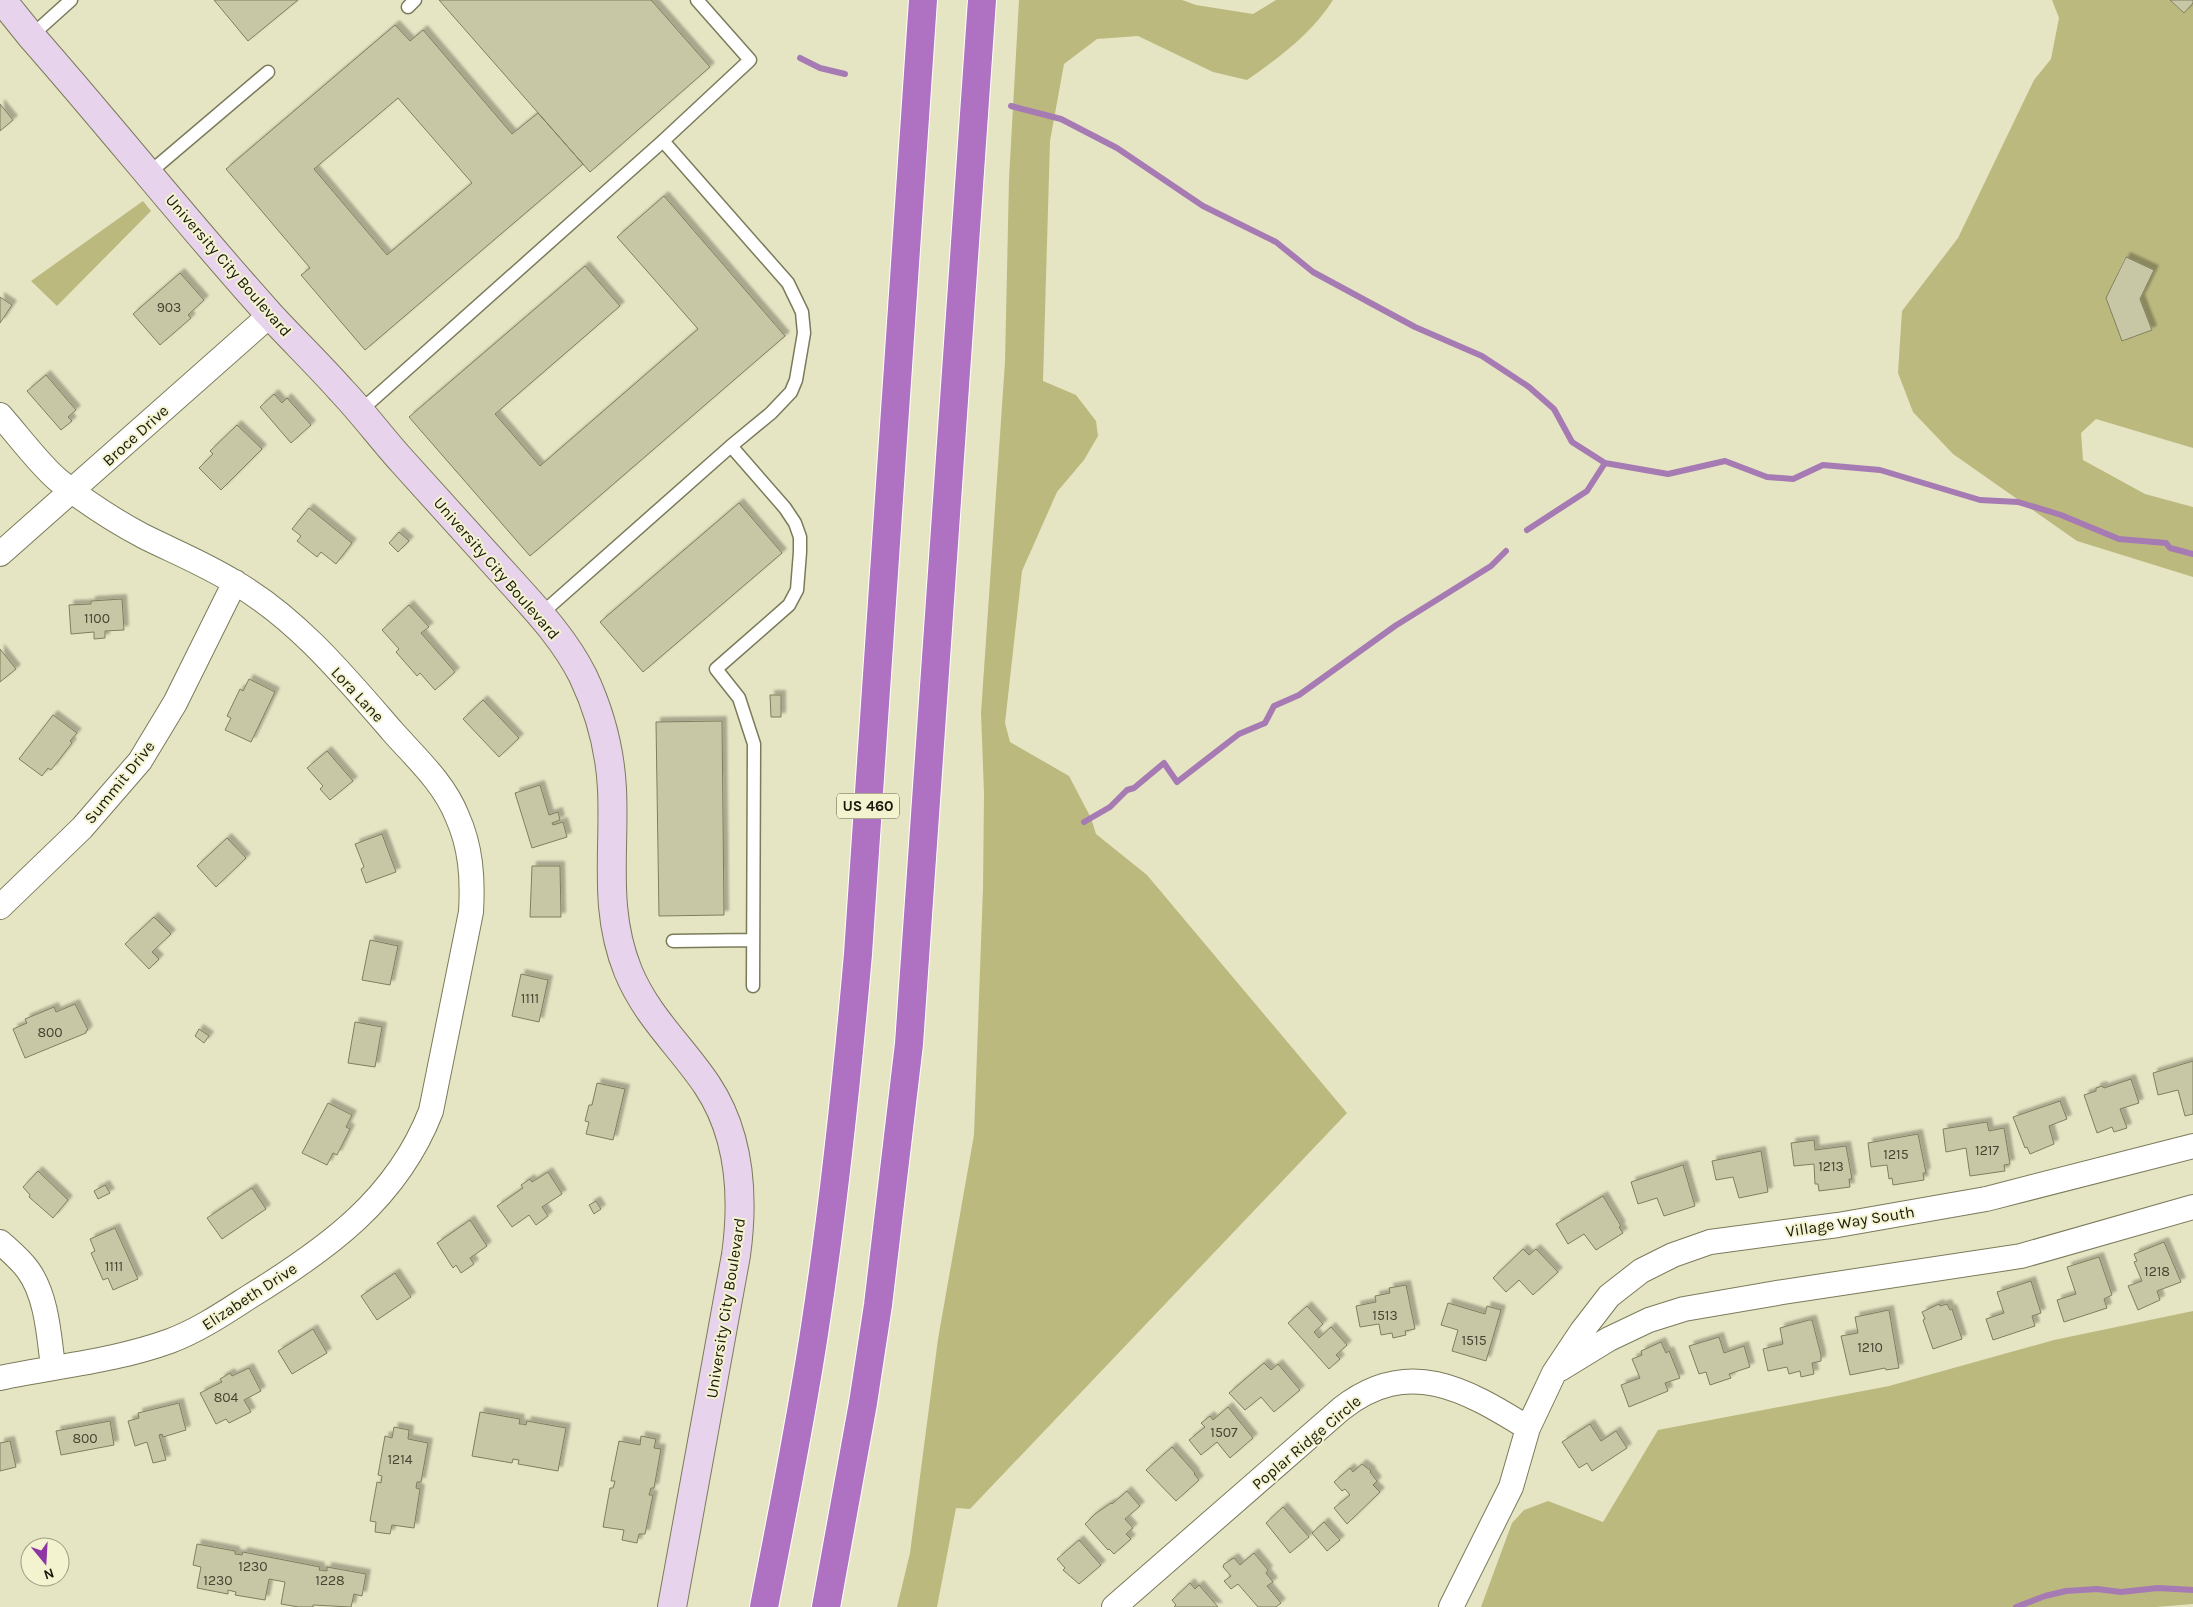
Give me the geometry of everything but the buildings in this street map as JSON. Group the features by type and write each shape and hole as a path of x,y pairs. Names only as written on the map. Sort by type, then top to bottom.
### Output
{"highway":[{"name":"US 460","path":"764,1607 814,1336 844,1097 858,945 924,0"},
{"path":"826,1607 848,1492 872,1344 890,1218 909,1044 982,0"}],"main road":[{"name":"University City Boulevard","path":"2,0 270,315 343,392 540,614 569,651 583,676 600,718 606,741 612,792 611,897 619,945 628,971 647,1009 699,1074 714,1098 730,1133 740,1177 740,1224 736,1255 672,1607"}],"street":[{"name":"Broce Drive","path":"0,554 270,315"},
{"name":"Lora Lane","path":"0,415 56,478 99,510 141,535 234,582 288,620 356,690 433,776 457,816 470,854 473,883 471,912 430,1111"},
{"name":"Summit Drive","path":"0,907 82,828 140,761 175,704 234,582"},
{"name":"Elizabeth Drive","path":"0,1378 123,1356 200,1328 270,1284 343,1232 372,1206 405,1162 424,1128 430,1111"},
{"name":"Village Way South","path":"1451,1607 1511,1487 1528,1428 1554,1373 1582,1330 1609,1296 1640,1271 1673,1255 1710,1242 1838,1225 1986,1200 2193,1146"},
{"path":"1554,1373 1609,1339 1649,1320 1684,1309 2021,1256 2193,1207"},
{"path":"0,1242 22,1263 37,1286 53,1367"},
{"name":"Poplar Ridge Circle","path":"1114,1607 1341,1409 1368,1391 1398,1383 1430,1382 1448,1386 1466,1392 1528,1428"}],"lane":[{"path":"31,36 71,0"},
{"path":"359,412 663,141 750,60 697,0"},
{"path":"150,174 268,72"},
{"path":"540,614 731,446 772,413 791,392 796,380 804,333 802,312 788,284 663,141"},
{"path":"731,446 785,508 795,523 800,537 796,590 789,605 716,669 739,698 754,744 753,986"},
{"path":"673,941 754,940"}],"shaded area":[{"path":"1019,0 1182,0 1196,5 1253,14 1276,0 1333,0 1305,34 1283,54 1247,80 1213,72 1138,36 1097,39 1064,64 1050,141 1043,381 1076,395 1096,421 1098,436 1084,460 1057,492 1022,571 1005,723 1010,742 1069,776 1091,818 1096,834 1147,875 1347,1113 970,1509 956,1508 937,1607 897,1607 910,1553 938,1339 974,1135 983,888 984,793 981,713 1005,362 1009,179"},
{"path":"2052,0 2170,0 2184,13 2193,3 2193,448 2096,419 2081,433 2083,460 2145,494 2193,507 2193,577 2077,541 1953,454 1913,412 1898,373 1902,311 1958,238 2034,80 2051,59 2059,18","holes":["2125,257 2153,270 2140,299 2152,330 2122,341 2106,298"]},
{"path":"143,201 151,211 57,306 31,281"},
{"path":"2193,1311 2193,1604 2156,1607 1481,1607 1512,1523 1524,1510 1548,1501 1603,1522 1658,1430 1889,1386 2054,1340"}],"waterway":[{"path":"800,58 820,68 845,74"},
{"path":"1011,106 1061,119 1117,148 1203,206 1276,242 1313,272 1415,327 1482,356 1529,387 1554,409 1572,442 1605,463 1668,474 1725,461 1767,477 1793,479 1823,465 1880,470 1980,500 2018,502 2061,515 2119,539 2166,543 2170,548 2193,554"},
{"path":"1527,530 1587,491 1605,463"},
{"path":"1084,822 1110,807 1127,790 1134,788 1164,763 1177,782 1239,734 1265,723 1274,706 1299,695 1395,626 1491,566 1506,551"},
{"path":"2016,1607 2045,1596 2066,1591 2097,1589 2121,1592 2158,1588 2193,1590"}]}
